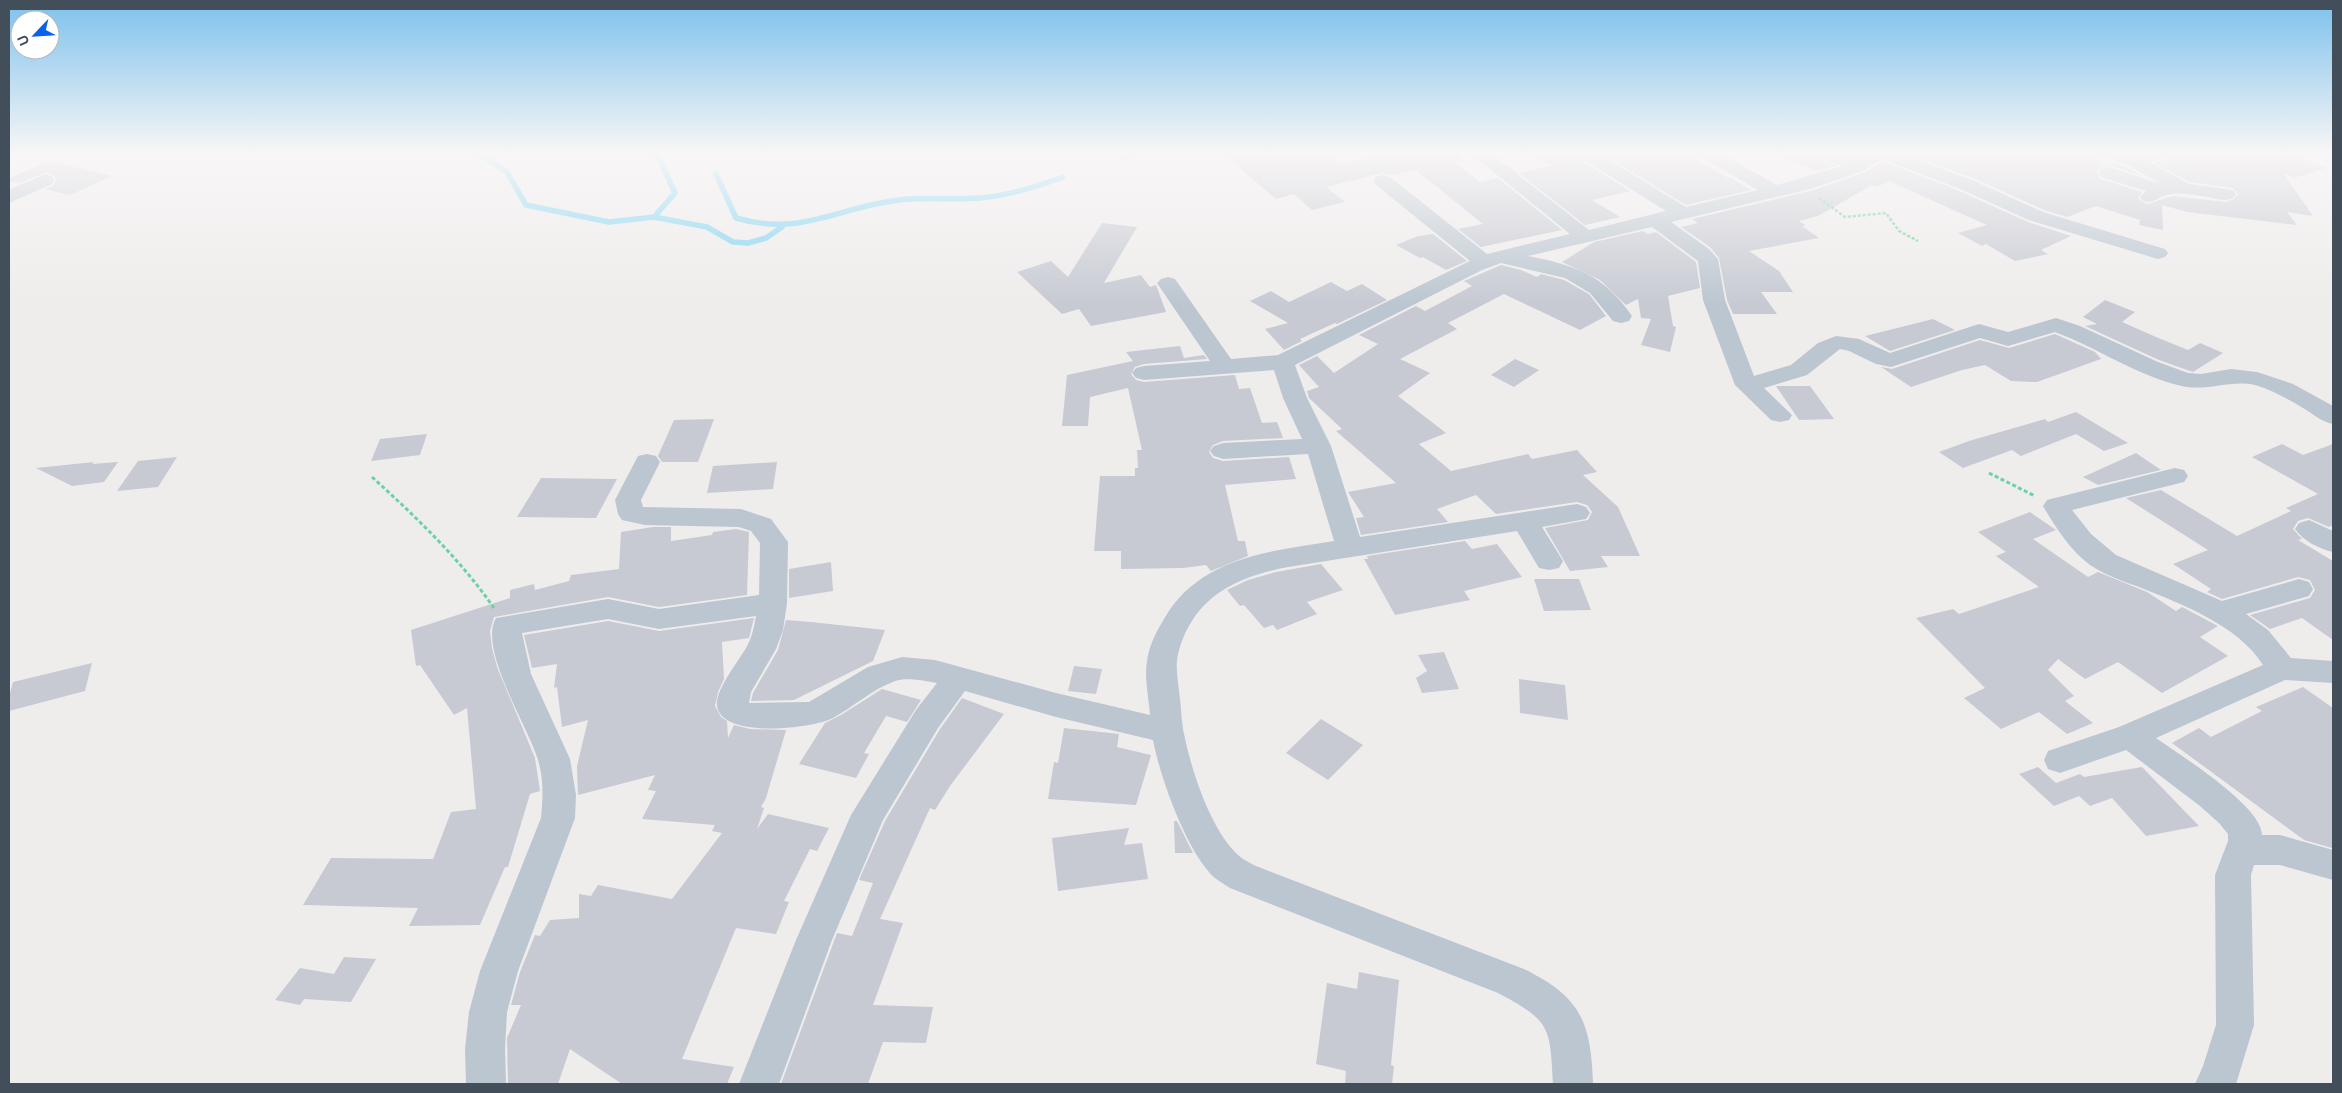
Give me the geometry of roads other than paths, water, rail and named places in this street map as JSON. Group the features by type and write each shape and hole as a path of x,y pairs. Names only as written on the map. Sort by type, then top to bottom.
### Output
{"street":[{"path":"1413,203 1491,259 1539,264 1573,273 1599,288 1610,299 1621,316"},
{"path":"1543,203 1586,237"},
{"path":"1666,203 1684,214"},
{"path":"1144,374 1283,362 1491,259 1729,203"},
{"path":"2007,203 2036,216 2158,253"},
{"path":"1657,220 1708,259 1714,300 1747,385 1780,415"},
{"path":"1168,283 1225,367"},
{"path":"1747,385 1799,370 1824,349 1837,343 1858,346 1883,359 1890,360 1979,331 2008,339 2056,325 2146,366 2180,378 2193,382 2231,376 2245,376 2286,390 2333,417"},
{"path":"1283,362 1296,398 1318,446 1350,548"},
{"path":"1223,451 1318,446"},
{"path":"648,462 628,500 631,514 644,516 741,518 761,525 774,542 773,603 764,643 732,702 735,711 740,714 764,716 814,713 879,675 902,668 935,671 1056,705 1167,731"},
{"path":"2175,476 2056,506 2076,536 2098,558 2120,571 2180,593 2218,612 2250,632 2276,658 2282,669"},
{"path":"1573,1084 1572,1045 1568,1029 1557,1010 1543,997 1511,981 1232,872 1220,860 1210,846 1182,785 1167,731 1162,663 1177,619 1195,598 1215,582 1241,569 1273,561 1350,548 1526,523 1577,513"},
{"path":"1526,523 1549,561"},
{"path":"2309,529 2333,543"},
{"path":"2218,612 2299,589"},
{"path":"486,1084 485,1049 490,1004 499,971 555,826 560,799 560,776 554,755 516,674 506,625 608,609 619,609 643,617 659,619 773,603"},
{"path":"2060,760 2130,736 2282,669 2333,672"},
{"path":"759,1084 825,913 868,814 927,719 958,677"},
{"path":"2130,736 2212,796 2232,813 2245,831 2245,841 2233,875 2235,1025 2221,1073 2215,1084"},
{"path":"2242,850 2280,850 2333,866"}],"waterway":[{"path":"525,203 526,205 609,222 654,217"},
{"path":"654,217 666,203"},
{"path":"729,203 736,218 759,223 781,224 819,219 882,203"},
{"path":"654,217 707,227 733,242 748,243 766,238 782,227"}]}
